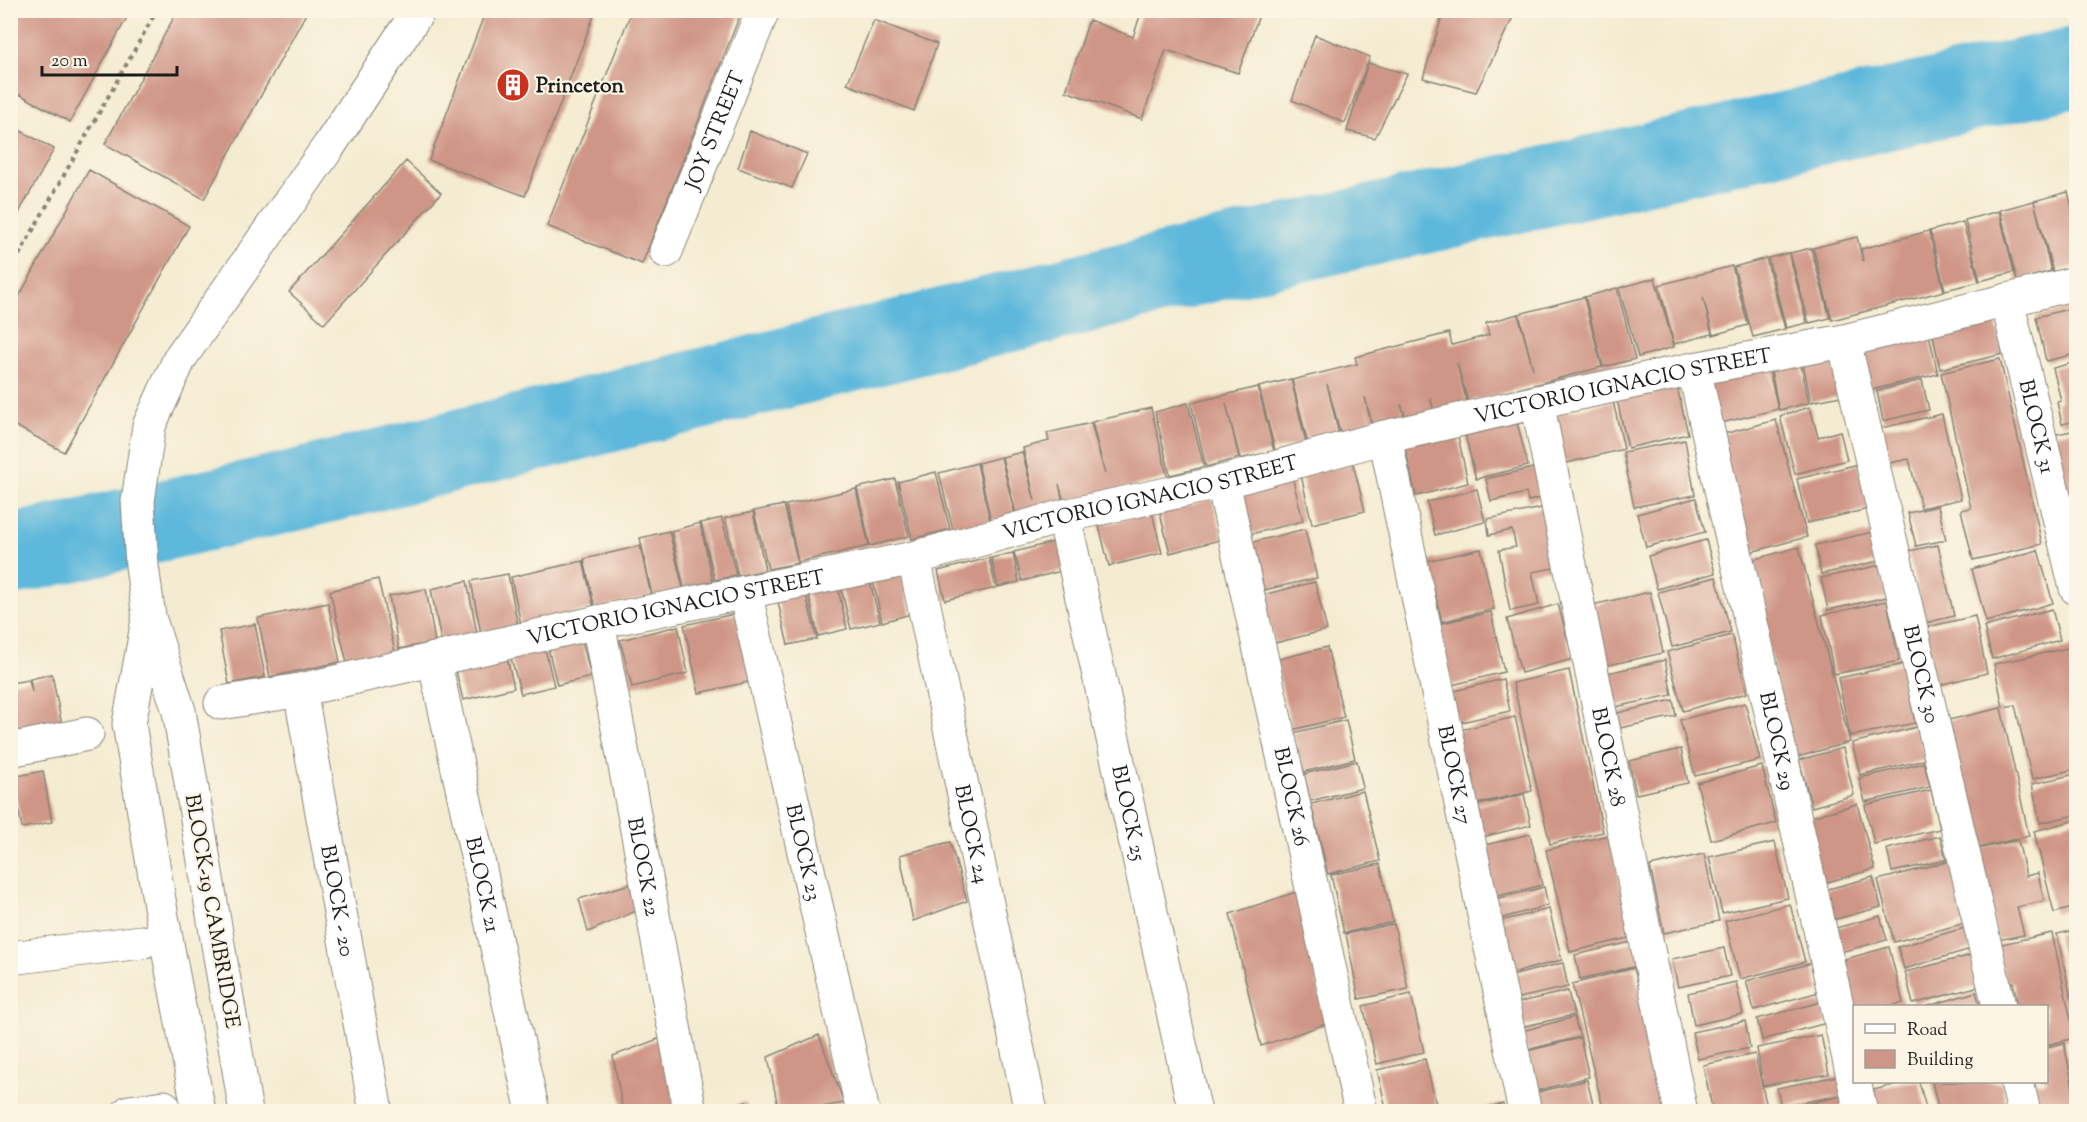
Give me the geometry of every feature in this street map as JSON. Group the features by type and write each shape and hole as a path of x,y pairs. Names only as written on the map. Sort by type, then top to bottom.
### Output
{"street":[{"path":"199,1112 129,724 149,617 142,566 138,501 149,426 180,358 355,109 419,10"},
{"name":"JOY STREET","path":"666,251 763,10"},
{"name":"VICTORIO IGNACIO STREET","path":"221,704 300,690 598,622 914,558 1064,516 1223,482 1384,437 1694,369 1844,341 2076,283"},
{"name":"BLOCK 31","path":"2007,300 2076,588"},
{"name":"BLOCK 30","path":"1844,341 1999,1005"},
{"name":"BLOCK 29","path":"1694,369 1853,1081"},
{"name":"BLOCK 28","path":"1537,402 1681,1112"},
{"name":"BLOCK 27","path":"1384,437 1525,1112"},
{"name":"BLOCK 26","path":"1223,482 1361,1112"},
{"name":"BLOCK 25","path":"1064,516 1195,1112"},
{"name":"BLOCK 24","path":"914,558 1031,1112"},
{"name":"BLOCK 23","path":"745,592 863,1112"},
{"name":"BLOCK-19 CAMBRIDGE","path":"149,617 179,711 246,1112"},
{"name":"BLOCK 22","path":"598,622 690,1112"},
{"name":"BLOCK 21","path":"434,659 533,1112"},
{"name":"BLOCK - 20","path":"300,690 375,1112"},
{"path":"10,750 87,734"},
{"path":"10,958 142,942"},
{"name":"BLOCK 29","path":"1854,1083 1860,1112"},
{"path":"2017,1083 2024,1112"},
{"path":"129,1112 165,1107"}],"path":[{"path":"10,271 157,10"}],"building":[{"path":"10,10 131,10 70,122 10,89"},
{"path":"178,10 308,10 204,199 105,144"},
{"name":"Princeton","path":"486,10 596,10 525,196 429,160"},
{"path":"632,10 742,10 642,264 547,226"},
{"path":"1142,10 1261,10 1238,73 1166,50 1142,119 1066,91 1089,20 1133,37"},
{"path":"1444,10 1493,10 1512,19 1476,92 1423,78"},
{"path":"874,20 937,44 914,111 847,84"},
{"path":"1315,35 1370,57 1345,123 1292,100"},
{"path":"1368,63 1407,74 1375,138 1347,131"},
{"path":"10,125 54,149 10,229"},
{"path":"750,131 807,154 792,188 738,168"},
{"path":"406,161 441,193 324,324 289,292"},
{"path":"89,170 189,226 64,452 10,423 10,313"},
{"path":"2068,192 2076,224 2076,266 2053,272 2034,201"},
{"path":"2034,201 2051,271 2017,281 2000,210"},
{"path":"1999,211 2014,272 1980,281 1965,220"},
{"path":"1963,222 1979,282 1945,290 1930,231"},
{"path":"1929,231 1944,291 1832,320 1813,248 1857,237 1863,261 1861,249"},
{"path":"1811,248 1830,318 1809,323 1790,253"},
{"path":"1789,253 1807,323 1786,328 1768,258"},
{"path":"1766,258 1785,329 1753,337 1734,267"},
{"path":"1732,266 1748,325 1713,335 1703,297 1712,334 1674,344 1659,285"},
{"path":"1655,278 1674,347 1638,357 1619,288"},
{"path":"1617,288 1635,359 1603,367 1585,297"},
{"path":"1584,297 1602,367 1468,402 1457,363 1467,403 1434,411 1430,397 1434,412 1406,419 1401,404 1405,419 1373,427 1365,397 1372,428 1341,435 1327,384 1339,435 1308,444 1292,380 1357,364 1355,357 1449,333 1452,345 1489,335 1486,323 1518,314 1533,369 1519,314"},
{"path":"2076,307 2076,354 2046,361 2036,317"},
{"path":"1994,315 2003,354 1940,369 1932,331"},
{"path":"1928,330 1938,374 1871,390 1860,346"},
{"path":"1830,348 1841,396 1811,402 1801,354"},
{"path":"1799,355 1809,403 1779,410 1769,361"},
{"path":"2000,359 2042,544 1973,560 1961,510 1971,508 1941,373"},
{"path":"1767,362 1778,409 1717,424 1706,376"},
{"path":"2076,362 2076,421 2062,424 2057,402 2061,401 2053,368"},
{"path":"1291,379 1306,443 1275,450 1259,387"},
{"path":"1922,380 1929,410 1883,421 1877,391"},
{"path":"1677,386 1688,434 1628,448 1617,400"},
{"path":"1258,387 1274,451 1240,459 1226,403 1239,458 1206,467 1191,403"},
{"path":"1613,401 1624,449 1563,464 1552,416"},
{"path":"1188,403 1204,467 1170,475 1155,412"},
{"path":"1810,407 1818,437 1840,431 1847,460 1795,474 1780,416"},
{"path":"1151,408 1168,478 1064,502 1059,484 1063,503 1016,514 1002,457 1022,452 1035,501 1023,448 1049,441 1047,433 1091,423 1105,474 1092,422"},
{"path":"1942,414 1961,499 1921,508 1909,459 1885,464 1877,429"},
{"path":"1516,418 1528,466 1476,479 1464,430"},
{"path":"1776,420 1807,537 1743,554 1716,436"},
{"path":"1456,426 1468,483 1416,496 1403,439"},
{"path":"2076,430 2076,497 2068,499 2053,435"},
{"path":"1685,440 1695,495 1634,507 1623,452"},
{"path":"1001,457 1015,515 991,521 978,463"},
{"path":"977,463 990,521 953,530 939,473"},
{"path":"1353,463 1365,511 1312,524 1301,475"},
{"path":"1859,464 1869,509 1807,523 1797,479"},
{"path":"1541,466 1548,496 1528,501 1526,493 1491,501 1486,479"},
{"path":"936,472 950,529 912,539 898,482"},
{"path":"1291,472 1303,521 1251,534 1239,485"},
{"path":"895,479 909,536 870,546 857,488"},
{"path":"856,489 869,546 798,562 786,505"},
{"path":"1477,489 1485,522 1435,535 1427,502"},
{"path":"1696,498 1705,532 1646,547 1637,514"},
{"path":"1213,499 1223,539 1170,553 1160,513"},
{"path":"784,505 798,563 768,569 754,511"},
{"path":"1938,506 1946,540 1916,546 1908,513"},
{"path":"1547,507 1559,567 1532,572 1539,605 1510,611 1499,550 1516,547 1512,530 1489,535 1487,519"},
{"path":"753,512 765,570 738,576 725,518"},
{"path":"1152,512 1162,553 1109,566 1099,526"},
{"path":"722,518 736,575 715,580 701,523"},
{"path":"700,523 713,581 684,588 671,531"},
{"path":"1305,529 1317,578 1264,590 1253,542"},
{"path":"669,531 683,588 652,596 640,538"},
{"path":"1873,532 1879,561 1821,574 1815,545"},
{"path":"1062,540 1069,569 1022,581 1014,552"},
{"path":"1706,540 1715,573 1657,589 1648,556"},
{"path":"1938,545 1954,616 1925,623 1908,551"},
{"path":"640,546 651,596 595,609 584,559"},
{"path":"1799,547 1850,742 1794,758 1748,561"},
{"path":"1481,549 1494,609 1442,622 1427,561"},
{"path":"2038,550 2053,603 1986,622 1972,569"},
{"path":"1013,553 1019,582 998,587 991,558"},
{"path":"989,558 996,588 945,600 938,571"},
{"path":"583,561 594,608 521,625 511,577"},
{"path":"1881,565 1887,597 1828,610 1821,578"},
{"path":"901,570 911,614 882,622 872,576"},
{"path":"508,574 518,626 481,634 471,581"},
{"path":"869,577 880,622 851,629 840,584"},
{"path":"1716,577 1731,632 1672,647 1658,592"},
{"path":"378,579 395,652 347,663 330,591"},
{"path":"467,581 477,634 441,641 431,589"},
{"path":"1315,582 1327,630 1275,643 1262,595"},
{"path":"837,584 847,629 818,636 808,592"},
{"path":"426,589 435,642 399,649 389,596"},
{"path":"805,591 817,639 788,645 777,598"},
{"path":"1650,592 1663,653 1604,666 1592,605"},
{"path":"1887,601 1899,661 1834,674 1822,615"},
{"path":"328,603 340,662 270,677 258,618"},
{"path":"1558,604 1573,659 1521,673 1507,619"},
{"path":"2052,609 2060,640 1992,659 1984,627"},
{"path":"1491,612 1504,672 1452,685 1438,624"},
{"path":"739,613 753,681 699,693 684,625"},
{"path":"1975,616 1987,673 1935,686 1923,628"},
{"path":"255,624 265,677 229,684 219,631"},
{"path":"678,626 688,673 632,687 620,640"},
{"path":"1732,635 1747,693 1683,711 1667,652"},
{"path":"582,640 591,677 557,685 548,648"},
{"path":"1327,647 1344,717 1292,730 1275,660"},
{"path":"2073,647 2076,660 2076,769 2032,779 2015,705 2003,707 1994,664"},
{"path":"545,649 554,686 521,694 511,658"},
{"path":"507,658 514,688 463,700 456,671"},
{"path":"1665,660 1672,695 1610,708 1603,674"},
{"path":"1904,664 1915,723 1850,736 1838,678"},
{"path":"1569,670 1603,832 1550,844 1513,683"},
{"path":"52,674 62,726 10,737 10,683 29,680 32,692 30,679"},
{"path":"1503,679 1510,711 1457,723 1450,692"},
{"path":"1673,700 1676,716 1620,728 1617,713"},
{"path":"1745,703 1760,760 1695,776 1680,720"},
{"path":"2001,708 2029,836 1974,849 1944,721"},
{"path":"1515,717 1532,791 1472,805 1456,731"},
{"path":"1346,720 1355,759 1304,772 1293,733"},
{"path":"1917,727 1925,760 1860,775 1852,743"},
{"path":"1843,748 1854,795 1812,807 1799,760"},
{"path":"1681,749 1688,783 1636,794 1629,761"},
{"path":"1357,761 1363,788 1310,801 1304,774"},
{"path":"1924,763 1930,787 1865,802 1859,778"},
{"path":"1762,766 1776,823 1711,840 1697,783"},
{"path":"43,771 52,822 22,828 12,777"},
{"path":"2076,774 2076,815 2040,823 2032,784"},
{"path":"1931,790 1940,829 1874,844 1865,805"},
{"path":"1363,791 1380,861 1328,874 1311,804"},
{"path":"1524,794 1531,825 1478,838 1471,807"},
{"path":"10,800 16,826 10,827"},
{"path":"1857,804 1875,869 1820,884 1803,819"},
{"path":"2076,820 2076,907 2054,913 2034,831"},
{"path":"1530,834 1542,885 1490,898 1477,847"},
{"path":"1609,835 1633,937 1570,952 1546,850"},
{"path":"1940,836 1946,860 1892,872 1887,849"},
{"path":"2018,840 2026,876 2038,873 2044,901 2017,907 2024,935 1998,940 1976,849"},
{"path":"950,842 967,901 913,921 900,855"},
{"path":"1775,842 1788,898 1722,913 1709,857"},
{"path":"1704,854 1719,921 1664,933 1650,866"},
{"path":"1950,861 1966,923 1894,942 1878,880"},
{"path":"1380,864 1393,922 1344,933 1331,875"},
{"path":"1873,877 1881,907 1825,922 1817,892"},
{"path":"630,884 636,911 588,932 579,899"},
{"path":"1544,887 1548,905 1496,920 1491,900"},
{"path":"1299,891 1326,1024 1261,1046 1230,914"},
{"path":"1790,904 1805,962 1740,979 1725,921"},
{"path":"1549,909 1562,960 1509,974 1496,922"},
{"path":"1880,916 1887,940 1832,954 1825,931"},
{"path":"1394,924 1408,989 1359,999 1346,934"},
{"path":"1968,927 1974,948 1904,969 1898,947"},
{"path":"2076,930 2076,1001 2072,1002 2057,934"},
{"path":"2052,933 2075,1038 2048,1045 2048,1005 2018,1005 2013,982 2005,984 1997,945"},
{"path":"1636,941 1642,965 1580,979 1575,955"},
{"path":"1889,947 1903,1003 1854,1005 1842,960"},
{"path":"1724,948 1730,976 1678,987 1672,959"},
{"path":"1972,955 1980,986 1913,1004 1905,972"},
{"path":"1563,963 1568,987 1515,999 1510,976"},
{"path":"1812,963 1819,992 1754,1010 1746,981"},
{"path":"1634,968 1670,1112 1604,1112 1572,984"},
{"path":"1736,982 1743,1014 1694,1025 1688,993"},
{"path":"1568,991 1574,1015 1521,1027 1516,1003"},
{"path":"1976,992 1980,1005 1931,1005"},
{"path":"1411,994 1424,1052 1377,1064 1363,1006"},
{"path":"1821,1002 1827,1023 1762,1040 1757,1019"},
{"path":"1574,1017 1580,1037 1526,1050 1522,1031"},
{"path":"1745,1021 1750,1048 1698,1059 1692,1032"},
{"path":"819,1035 844,1103 794,1112 779,1112 768,1057"},
{"path":"1821,1035 1829,1074 1763,1086 1757,1048"},
{"path":"666,1036 680,1112 623,1112 613,1056"},
{"path":"1580,1038 1589,1077 1536,1091 1527,1051"},
{"path":"2064,1043 2076,1102 2036,1112 2023,1083 2048,1083 2048,1047"},
{"path":"1755,1054 1767,1107 1746,1112 1713,1112 1703,1065"},
{"path":"1425,1059 1438,1112 1387,1112 1377,1070"},
{"path":"1843,1075 1846,1094 1781,1107 1777,1088"},
{"path":"1587,1080 1595,1112 1539,1112 1535,1093"},
{"path":"1901,1083 1919,1083 1927,1112 1875,1112 1870,1091"},
{"path":"1932,1083 2001,1083 2007,1108 1993,1112 1939,1112"},
{"path":"1845,1095 1848,1112 1779,1112 1779,1111"},
{"path":"746,1102 748,1112 713,1112 713,1111"},
{"path":"1503,1104 1504,1112 1470,1112 1470,1111"}],"waterway":[{"path":"10,555 297,490 1225,258 2076,67"}],"place":[{"name":"Princeton","path":"513,85"}]}
